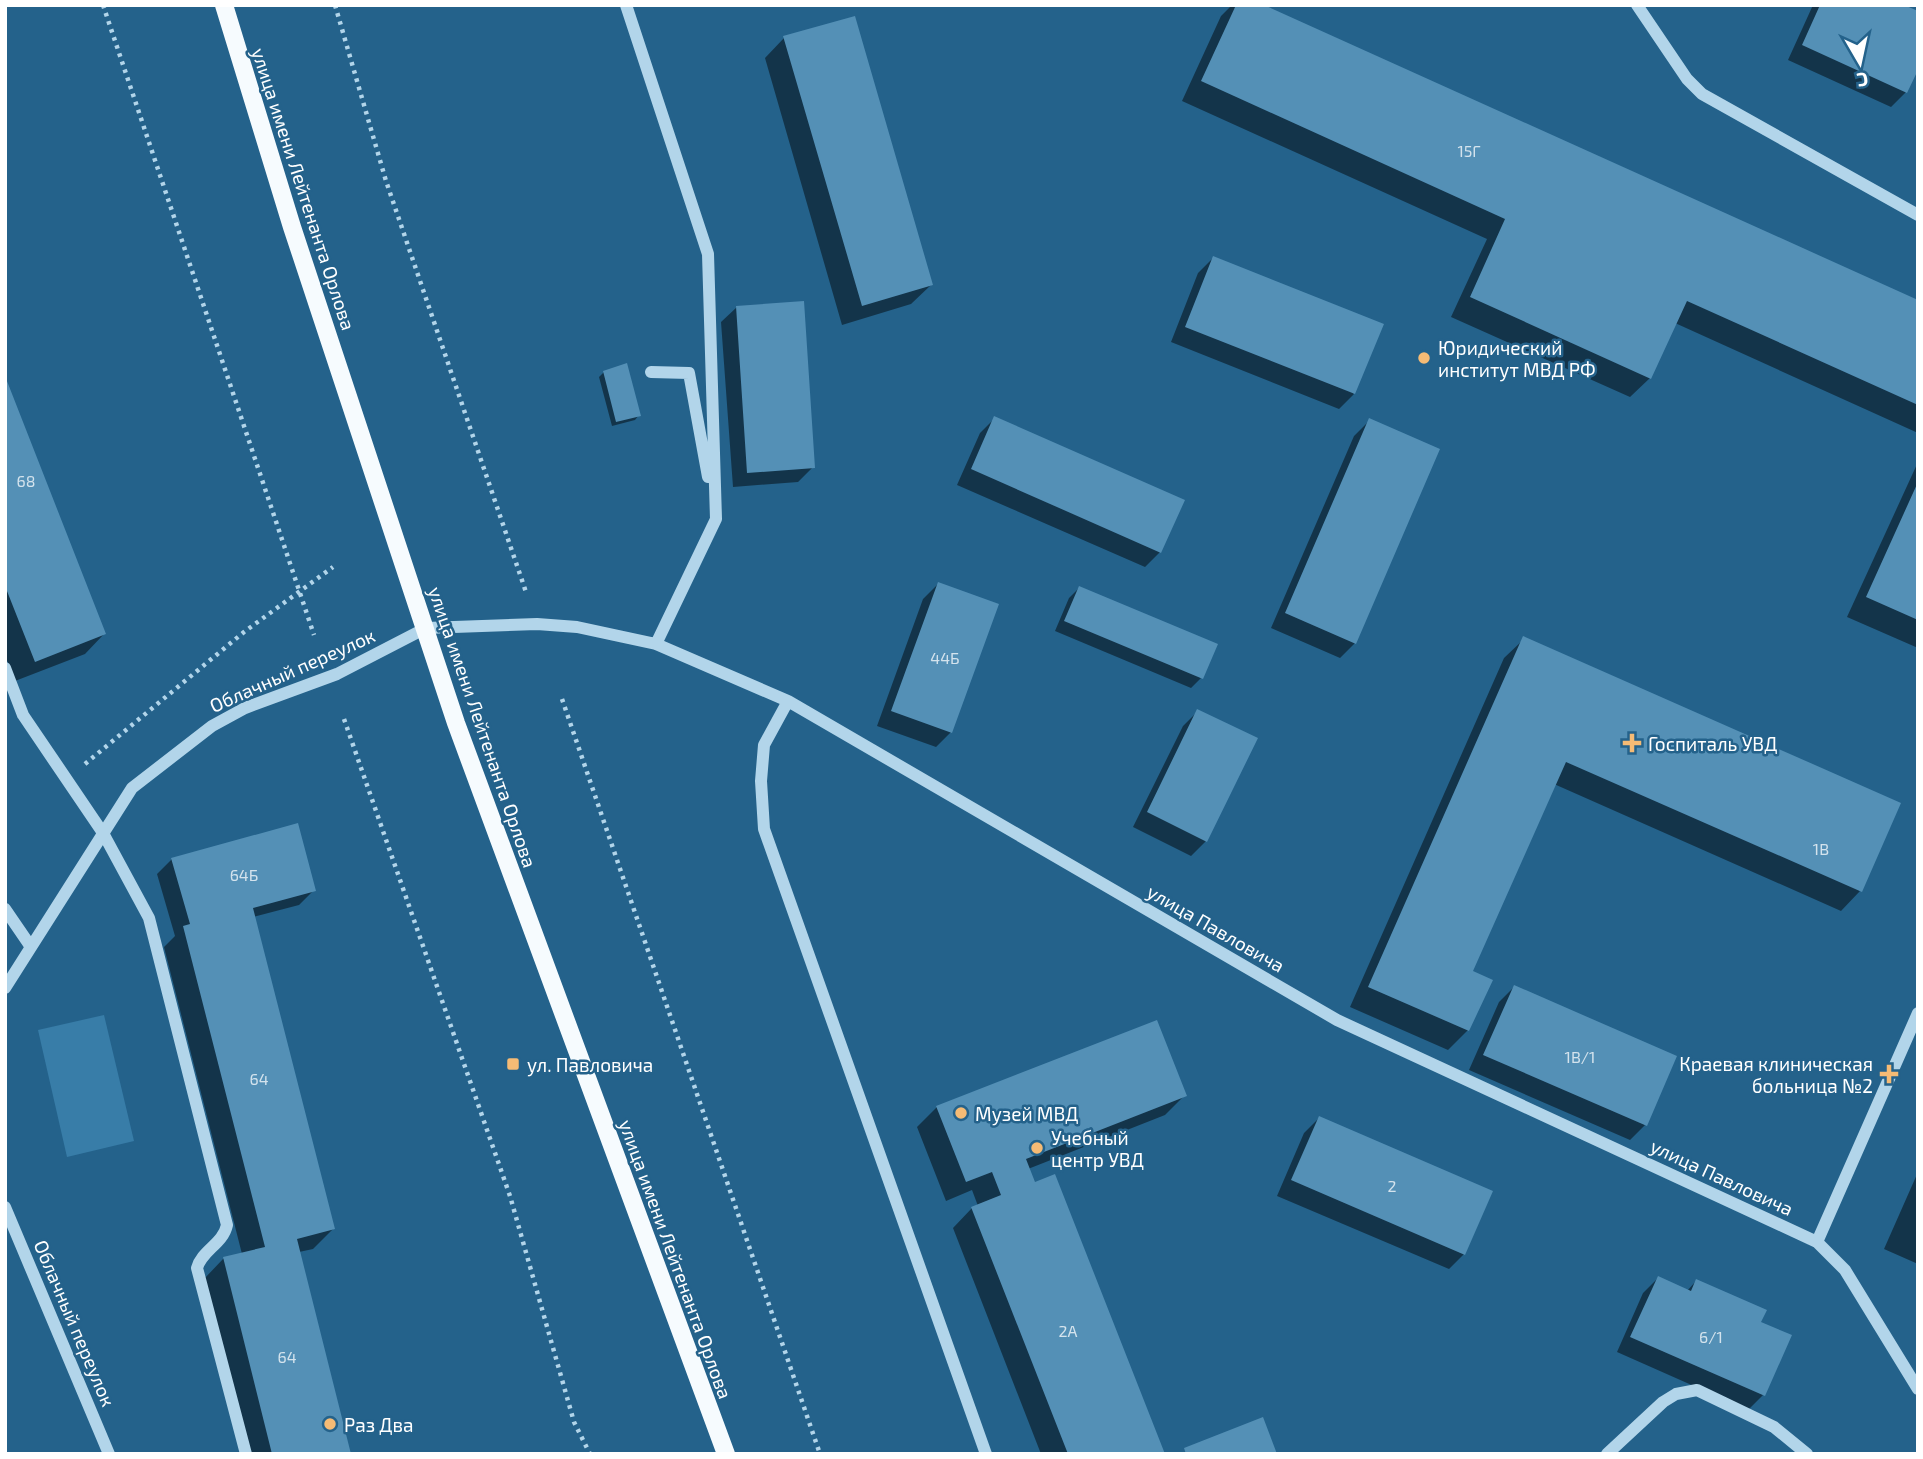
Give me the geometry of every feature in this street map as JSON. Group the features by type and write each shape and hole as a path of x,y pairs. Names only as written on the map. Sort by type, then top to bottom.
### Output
{"main road":[{"name":"улица имени Лейтенанта Орлова","path":"224,5 292,227 456,723 726,1454"}],"street":[{"path":"626,5 708,254 716,519 656,644"},
{"path":"1637,5 1687,79 1702,94 1918,215"},
{"path":"651,372 689,373 716,519"},
{"name":"улица Павловича","path":"426,628 537,624 577,627 656,644 788,701 1337,1020 1817,1242 1845,1270 1918,1389"},
{"name":"Облачный переулок","path":"5,988 132,788 212,726 245,708 337,674 426,628"},
{"path":"5,668 23,715 103,833 149,919 227,1225 225,1236 200,1258 197,1268 246,1454"},
{"path":"788,701 764,745 761,781 764,829 986,1454"},
{"path":"5,909 31,947"},
{"path":"1817,1242 1918,1013"},
{"name":"Облачный переулок","path":"5,1207 109,1454"},
{"path":"1607,1454 1663,1402 1676,1394 1697,1391 1774,1427 1807,1454"}],"path":[{"path":"103,5 314,635"},
{"path":"335,5 386,181 527,595"},
{"path":"67,779 244,632 333,567"},
{"path":"562,699 820,1454"},
{"path":"344,719 510,1196 575,1422 590,1454"}],"shaded area":[{"path":"104,1015 134,1141 67,1157 38,1030"}],"building":[{"path":"1236,5 1264,5 1918,300 1918,405 1687,301 1651,379 1470,297 1505,219 1201,81"},
{"path":"1820,5 1904,5 1918,11 1918,70 1907,93 1802,45"},
{"path":"855,16 933,285 862,306 783,36"},
{"path":"1213,256 1384,324 1355,394 1185,327"},
{"path":"804,301 815,468 747,473 736,306"},
{"path":"627,363 641,416 616,422 603,371"},
{"path":"5,376 106,634 35,662 5,586"},
{"path":"994,416 1185,500 1161,553 971,469"},
{"path":"1369,418 1440,449 1356,644 1285,613"},
{"path":"1918,482 1918,620 1866,597"},
{"path":"938,582 999,604 952,733 891,711"},
{"path":"1079,586 1218,644 1203,679 1064,621"},
{"path":"1523,636 1901,803 1862,892 1566,762 1473,971 1493,980 1469,1031 1368,987"},
{"path":"1197,709 1258,738 1207,842 1147,812"},
{"path":"298,823 316,891 253,908 335,1229 297,1239 351,1454 272,1454 223,1257 265,1247 183,926 190,924 171,858"},
{"path":"1514,985 1677,1056 1647,1126 1483,1055"},
{"path":"1157,1020 1187,1096 1026,1159 1035,1182 1055,1174 1165,1454 1068,1454 971,1207 1001,1195 992,1172 966,1182 936,1106"},
{"path":"1319,1116 1493,1191 1465,1255 1291,1180"},
{"path":"1658,1276 1691,1291 1696,1279 1767,1310 1761,1322 1792,1335 1765,1396 1630,1337"},
{"path":"1263,1417 1277,1454 1186,1454 1184,1448"}],"place":[{"name":"Юридический институт МВД РФ","path":"1424,358"},
{"name":"Госпиталь УВД","path":"1632,743"},
{"name":"ул. Павловича","path":"513,1064"},
{"name":"Краевая клиническая больница №2","path":"1889,1074"},
{"name":"Музей МВД","path":"961,1113"},
{"name":"Учебный центр УВД","path":"1037,1148"},
{"name":"Раз Два","path":"330,1424"}]}
